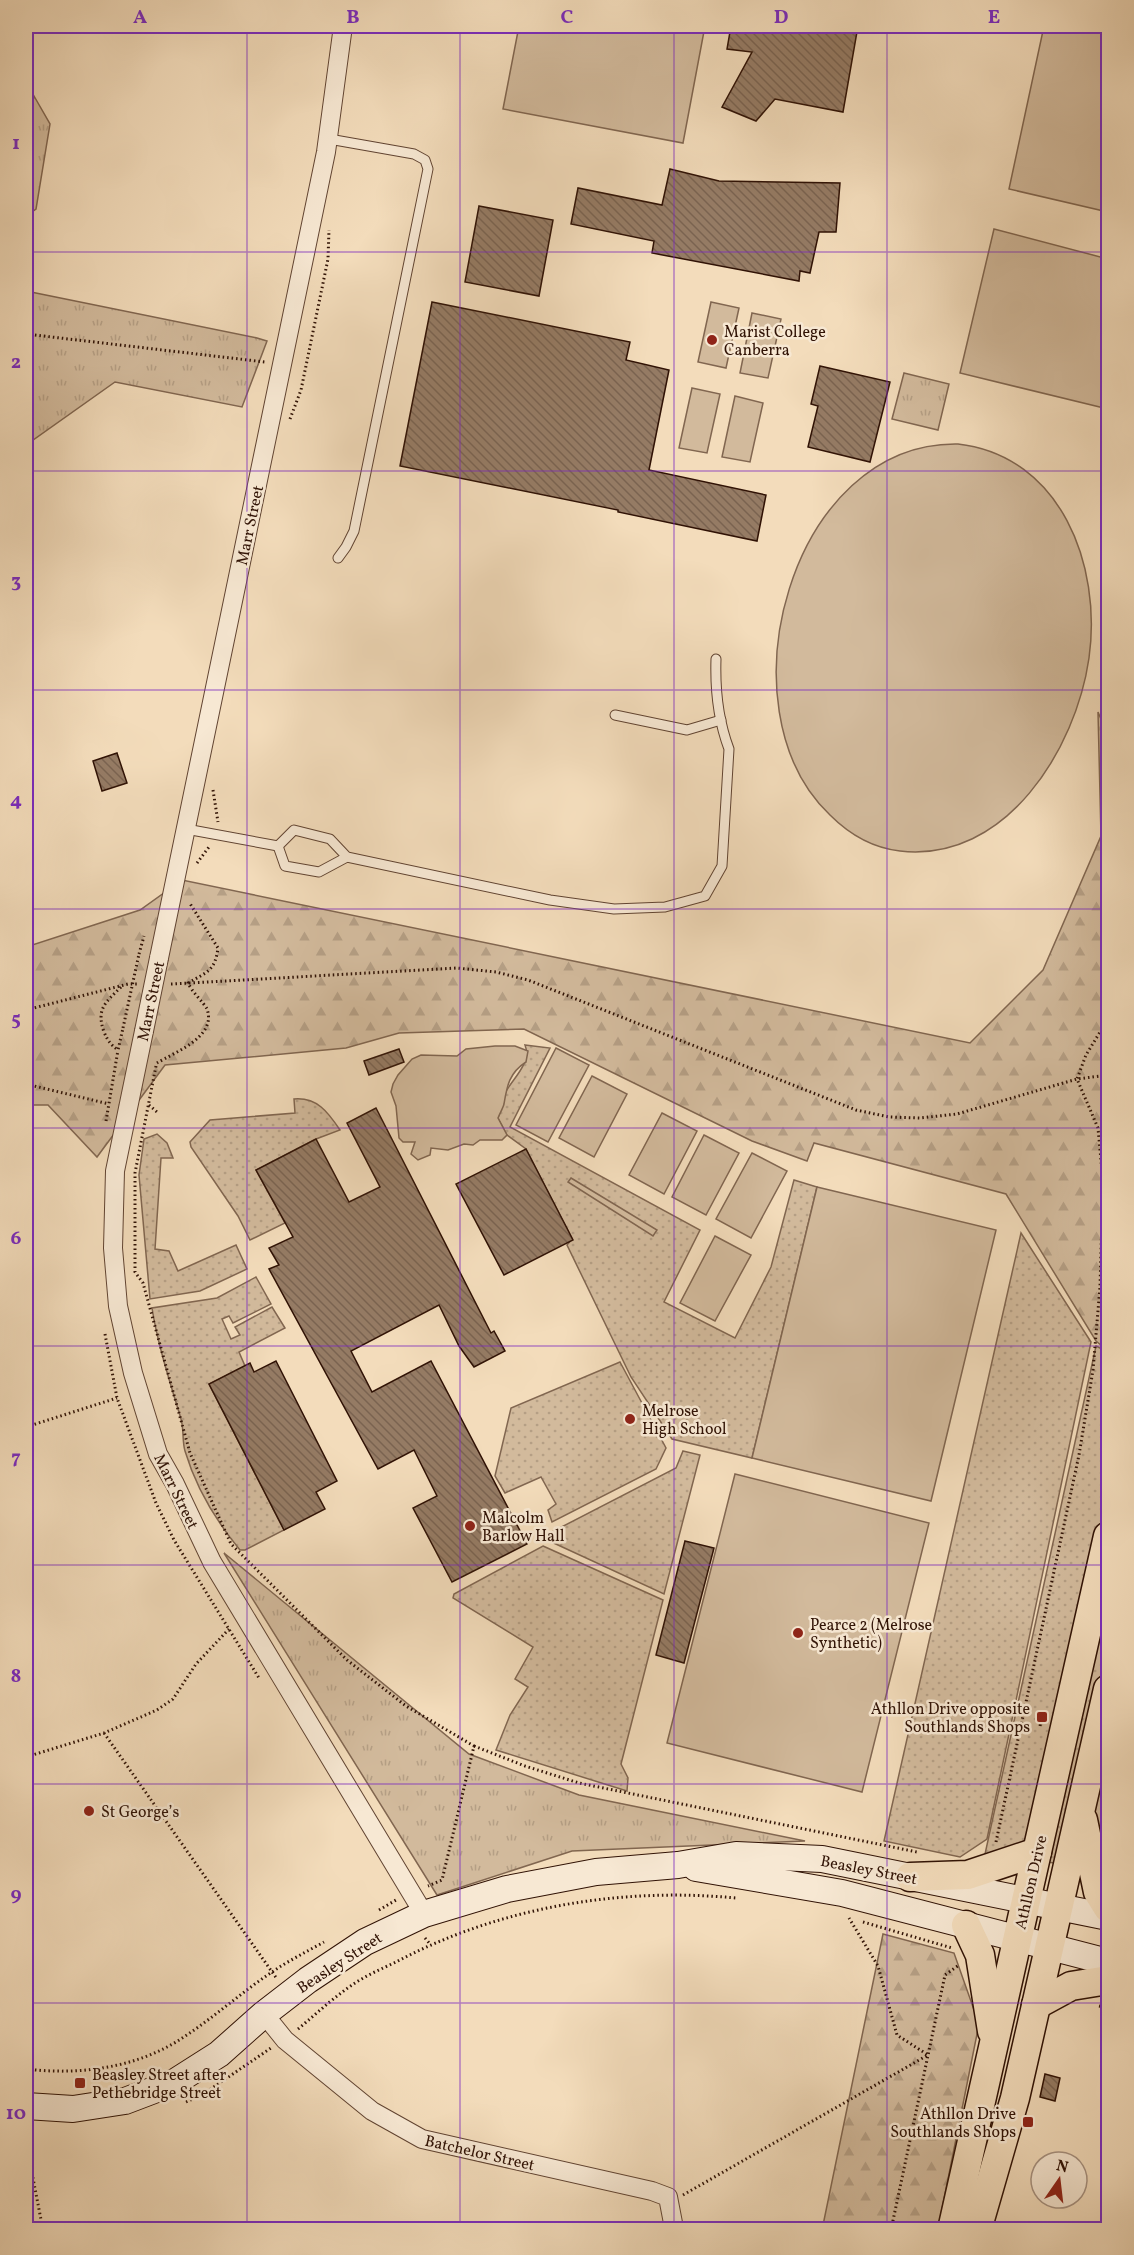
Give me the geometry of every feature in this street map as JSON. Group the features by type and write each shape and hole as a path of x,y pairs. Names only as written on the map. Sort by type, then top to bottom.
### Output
{"main road":[{"name":"Athllon Drive","path":"952,2229 1108,1536"},
{"name":"Athllon Drive","path":"977,2229 1015,2098 1108,1689"},
{"path":"1081,1809 1098,1892 1108,1908"},
{"path":"910,1877 968,1875 1037,1852"},
{"name":"Beasley Street","path":"26,2106 73,2109 115,2103 175,2082 219,2054 288,1995 411,1907 596,1872 678,1865 736,1855 822,1858 1108,1917"},
{"name":"Beasley Street","path":"678,1865 842,1893 961,1937 1017,1938 1108,1962"},
{"path":"961,1937 980,1955 994,2042"},
{"path":"1036,2005 1071,1986 1108,1980"}],"street":[{"name":"Marr Street","path":"343,26 329,138 115,1171 113,1248 118,1306 132,1373 158,1454 212,1562 411,1907"},
{"name":"Batchelor Street","path":"264,2014 285,2040 372,2111 422,2139 652,2191 668,2197 669,2203"},
{"path":"669,2203 672,2229"}],"lane":[{"path":"329,138 414,154 425,160 428,169 354,531 338,558"},
{"path":"278,846 294,830 330,839 346,857 550,900 614,909 665,907 705,896 722,866 729,749 715,692 716,659"},
{"path":"615,715 687,730 721,720"},
{"path":"186,829 278,846"},
{"path":"278,846 285,866 319,872 346,857"}],"path":[{"path":"26,334 282,364"},
{"path":"1108,676 1103,710 1108,804"},
{"path":"188,983 206,973 216,962 218,948 189,902"},
{"path":"105,1122 139,954"},
{"path":"170,984 457,968 496,972 528,980 856,1110 889,1117 920,1118 957,1114 1077,1079 1108,1075"},
{"path":"157,1063 195,1040 206,1029 209,1021 207,1008 194,994 188,983"},
{"path":"26,1010 122,986 139,984"},
{"path":"118,1050 108,1043 100,1021 100,1013 103,1006 122,986"},
{"path":"995,1844 1079,1455 1093,1370 1100,1287 1103,1182 1098,1128 1077,1079 1086,1055 1108,1018"},
{"path":"159,1054 135,1173 135,1272 143,1283 190,1453 231,1544 347,1660 406,1706 474,1746 525,1766 579,1783 927,1854"},
{"path":"26,1084 109,1104"},
{"path":"148,1105 158,1113"},
{"path":"104,1330 117,1398 156,1503 174,1540 265,1687"},
{"path":"26,1427 117,1398"},
{"path":"26,1757 104,1732 157,1710 173,1699 196,1664 229,1629"},
{"path":"104,1732 288,1995"},
{"path":"376,1912 411,1907 442,1880 474,1746"},
{"path":"182,2103 202,2095 285,2040 353,1984 430,1944 514,1915 602,1898 691,1894 746,1899"},
{"path":"411,1907 430,1944"},
{"path":"838,1916 961,1937"},
{"path":"849,1918 878,1966 897,2035 928,2055"},
{"path":"26,2069 56,2073 105,2069 174,2043 273,1971 324,1942"},
{"path":"891,2229 945,1975"},
{"path":"1097,2006 1108,2008"},
{"path":"669,2203 928,2055"},
{"path":"26,2142 43,2229"}],"green space":[{"path":"519,26 705,26 683,143 503,109"},
{"path":"1044,26 1108,26 1108,212 1009,189"},
{"path":"34,96 50,124 36,209 26,216 26,133"},
{"path":"994,229 1108,259 1108,409 960,373"},
{"path":"26,291 267,341 242,407 115,382 26,445"},
{"path":"711,302 739,308 726,368 698,362"},
{"path":"752,313 781,319 768,378 740,373"},
{"path":"904,373 949,384 938,430 892,419"},
{"path":"692,388 720,394 707,453 679,448"},
{"path":"735,396 763,403 750,462 722,457"},
{"path":"958,444 994,453 1024,469 1048,492 1067,521 1080,553 1088,587 1091,623 1089,658 1081,693 1069,728 1051,762 1029,793 1003,819 972,839 938,850 900,851 880,847 845,828 830,815 796,769 779,712 777,650 789,589 815,532 852,486 900,455"},
{"path":"1098,712 1108,736 1108,1351 1096,1341 1006,1194 814,1143 807,1161 752,1141 524,1029 399,1033 346,1048 165,1065 97,1157 48,1105 26,1105 26,947 140,910 182,880 970,1043 1043,970 1101,836"},
{"path":"525,1045 550,1048 510,1127 700,1230 664,1302 735,1338 771,1267 794,1180 817,1187 752,1458 672,1439 631,1377 567,1245 572,1239 526,1149 507,1135 498,1118 505,1093 524,1064"},
{"path":"515,1046 528,1051 526,1062 520,1066 510,1080 504,1106 498,1118 507,1135 502,1140 480,1140 473,1145 464,1144 448,1150 431,1148 430,1155 418,1160 411,1154 415,1142 403,1142 399,1138 396,1106 391,1092 398,1075 412,1059 421,1055 457,1056 466,1049"},
{"path":"556,1048 589,1065 548,1142 516,1125"},
{"path":"592,1076 627,1094 594,1157 559,1138"},
{"path":"294,1099 309,1100 321,1107 340,1130 316,1139 256,1170 285,1223 250,1240 238,1216 191,1147 190,1142 210,1120 295,1113"},
{"path":"662,1113 697,1131 664,1194 629,1175"},
{"path":"157,1134 167,1143 173,1158 161,1158 155,1249 169,1251 178,1271 236,1245 247,1269 200,1291 150,1299 139,1175 144,1139"},
{"path":"704,1135 739,1153 706,1215 672,1197"},
{"path":"752,1153 787,1171 751,1238 716,1219"},
{"path":"571,1178 657,1230 653,1236 568,1182"},
{"path":"817,1187 996,1230 931,1501 752,1458"},
{"path":"1021,1233 1091,1342 987,1839 960,1857 884,1841"},
{"path":"715,1236 751,1255 715,1321 680,1303"},
{"path":"256,1277 271,1304 233,1323 229,1316 222,1319 231,1339 240,1335 235,1327 272,1307 285,1328 239,1352 245,1366 209,1384 284,1530 245,1550 240,1550 208,1504 190,1465 184,1447 181,1419 161,1350 152,1308 217,1298"},
{"path":"1096,1346 1108,1352 1108,1870 985,1854"},
{"path":"620,1362 666,1448 656,1469 552,1522 548,1510 556,1504 541,1477 505,1493 495,1476 511,1408"},
{"path":"683,1451 700,1455 664,1594 545,1539 546,1535 676,1468"},
{"name":"Pearce 2 (Melrose Synthetic)","path":"735,1474 929,1523 862,1792 667,1743"},
{"path":"543,1546 663,1600 621,1764 628,1778 627,1791 496,1750 510,1715 528,1687 515,1679 533,1647 453,1598 454,1594"},
{"path":"224,1553 469,1754 579,1795 805,1841 572,1851 437,1895"},
{"path":"883,1934 954,1953 979,2024 938,2229 822,2230"}],"building":[{"path":"731,26 858,26 843,112 775,99 756,121 722,107 752,52 727,49"},
{"path":"670,169 719,181 840,183 836,232 819,232 810,273 800,271 799,281 652,253 654,241 571,224 578,188 662,205"},
{"path":"479,206 553,220 539,296 465,282"},
{"path":"432,302 630,342 626,360 669,370 649,470 766,495 757,541 400,466"},
{"path":"820,366 890,382 870,462 808,447 818,406 811,404"},
{"path":"117,753 127,783 102,791 93,761"},
{"path":"399,1049 404,1062 369,1075 364,1061"},
{"path":"376,1108 491,1333 494,1331 505,1351 474,1367 459,1346 439,1305 351,1351 372,1392 431,1361 527,1544 452,1582 413,1508 437,1496 414,1450 378,1469 269,1269 279,1265 269,1248 293,1237 256,1170 316,1139 349,1202 380,1187 347,1123"},
{"path":"526,1149 573,1240 504,1275 456,1184"},
{"path":"276,1361 337,1481 316,1492 325,1509 284,1530 209,1384 250,1363 254,1372"},
{"path":"685,1541 714,1548 684,1663 656,1655"},
{"path":"1045,2074 1060,2078 1055,2101 1040,2097"}],"place":[{"name":"Marist College Canberra","path":"712,340"},
{"name":"Melrose High School","path":"630,1419"},
{"name":"Malcolm Barlow Hall","path":"470,1526"},
{"name":"Pearce 2 (Melrose Synthetic)","path":"798,1633"},
{"name":"Athllon Drive opposite Southlands Shops","path":"1042,1717"},
{"name":"St George’s","path":"89,1811"},
{"name":"Beasley Street after Pethebridge Street","path":"80,2083"},
{"name":"Athllon Drive Southlands Shops","path":"1028,2122"}]}
